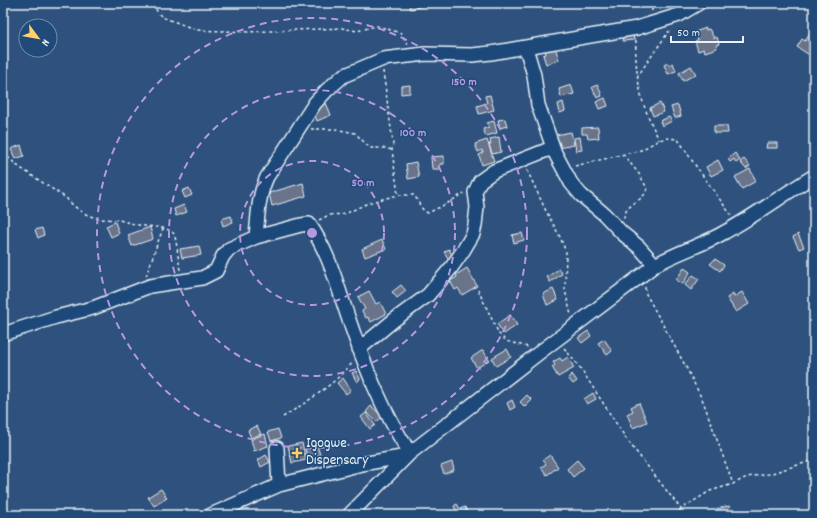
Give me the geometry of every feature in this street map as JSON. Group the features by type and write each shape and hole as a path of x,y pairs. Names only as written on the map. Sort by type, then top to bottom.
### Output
{"street":[{"path":"256,237 258,204 262,188 267,177 315,102 343,76 382,59 411,55 472,55 491,53 637,28 679,15 699,3"},
{"path":"526,48 534,75 538,105 555,153 571,183 581,195 604,214 655,264"},
{"path":"360,351 394,320 428,295 463,251 473,234 477,207 475,192 480,181 487,175 522,159 547,150 552,150 555,153"},
{"path":"349,515 409,454 655,264 674,254 708,241 814,176"},
{"path":"3,334 49,319 93,308 150,286 202,278 213,274 216,271 226,252 256,237 309,224 321,241 328,258 360,351 382,403 409,454"},
{"path":"277,448 279,485"},
{"path":"211,515 279,485 409,454"}],"path":[{"path":"154,3 157,12 162,17 197,30 246,32 342,28 357,31 377,26 401,33 408,41 411,55"},
{"path":"637,77 679,15"},
{"path":"637,28 635,59 637,77 642,100 659,140"},
{"path":"382,59 398,195"},
{"path":"297,130 335,129 347,131 355,133 370,148 384,148 392,150"},
{"path":"563,169 641,150 659,140 673,138 677,139 738,224"},
{"path":"3,153 19,167 66,198 89,216 119,220 140,225 156,226 176,235 180,270 178,281"},
{"path":"622,233 624,214 627,209 644,195 647,188 639,174 623,154"},
{"path":"522,159 566,252 565,290 574,326"},
{"path":"309,224 328,215 345,214 368,203 398,195 414,195 424,211 428,213 477,187"},
{"path":"138,290 144,281 163,229"},
{"path":"644,273 646,294 703,401 733,484"},
{"path":"478,290 494,326 506,341 540,352"},
{"path":"557,339 581,369 627,440 681,509"},
{"path":"283,417 334,382 345,372 360,351"},
{"path":"675,515 681,509 710,491 733,484 747,477 769,474 814,460"}],"building":[{"path":"409,3 428,3 428,5 410,9"},
{"path":"706,28 706,30 709,29 714,38 717,37 719,44 716,45 717,48 705,52 704,49 698,51 695,41 698,40 695,32"},
{"path":"633,33 634,40 623,41 622,35"},
{"path":"810,34 814,37 814,58 797,47 802,39 805,41"},
{"path":"555,47 559,60 546,64 543,55 546,54 545,51"},
{"path":"668,63 669,65 673,63 676,71 668,74 664,65"},
{"path":"691,66 696,74 683,81 679,73"},
{"path":"410,85 410,93 401,94 401,86"},
{"path":"571,85 574,94 561,97 559,89"},
{"path":"598,85 602,96 597,98 592,87"},
{"path":"490,95 494,110 479,114 477,106 487,103 485,96"},
{"path":"605,98 608,106 599,109 596,102"},
{"path":"563,102 565,111 560,113 558,104"},
{"path":"326,103 331,115 317,121 313,109"},
{"path":"660,103 664,112 653,116 650,108"},
{"path":"678,105 681,116 675,118 671,107"},
{"path":"669,117 672,121 662,126 660,121"},
{"path":"505,119 507,126 500,128 498,120"},
{"path":"494,121 497,133 486,136 483,129 489,127 487,123"},
{"path":"714,126 727,126 728,133 714,133"},
{"path":"598,127 599,138 588,139 587,134 582,134 582,128"},
{"path":"571,132 574,145 558,148 556,135"},
{"path":"499,137 501,152 492,154 489,144 491,144 490,139"},
{"path":"580,137 582,150 576,151 574,138"},
{"path":"487,140 494,161 482,165 479,155 483,153 482,150 478,152 475,144"},
{"path":"767,143 777,143 777,148 766,148"},
{"path":"21,145 24,156 15,159 11,149"},
{"path":"735,153 740,160 736,163 734,159 730,162 728,159"},
{"path":"444,156 444,164 440,164 440,169 432,169 431,157"},
{"path":"744,159 750,166 746,169 740,162"},
{"path":"718,160 723,170 711,176 706,167"},
{"path":"416,162 419,177 408,179 406,164"},
{"path":"750,169 756,181 742,189 735,177"},
{"path":"303,183 306,196 272,206 269,193"},
{"path":"189,188 192,195 185,198 182,191"},
{"path":"184,205 187,212 176,216 174,209"},
{"path":"231,216 233,222 223,226 221,219"},
{"path":"115,222 119,233 111,237 106,226"},
{"path":"150,227 153,239 132,246 128,235"},
{"path":"42,228 44,235 38,238 35,230"},
{"path":"522,233 524,240 514,243 512,235"},
{"path":"798,234 804,247 799,249 793,237"},
{"path":"382,240 386,249 365,257 362,249"},
{"path":"199,246 201,255 182,258 180,249"},
{"path":"449,249 454,259 450,261 444,252"},
{"path":"715,259 724,265 720,271 710,264"},
{"path":"467,268 477,286 462,295 458,288 455,290 450,281"},
{"path":"684,268 690,272 683,284 676,280"},
{"path":"559,269 562,274 550,282 547,277"},
{"path":"693,275 699,279 691,290 685,285"},
{"path":"401,285 406,291 397,298 392,292"},
{"path":"553,289 558,300 547,305 543,294"},
{"path":"369,291 376,304 380,302 386,314 371,322 368,317 366,318 362,311 365,309 358,297"},
{"path":"742,292 749,304 736,312 727,298 733,294 734,297"},
{"path":"510,315 517,325 504,334 497,324"},
{"path":"588,331 591,336 582,343 578,338"},
{"path":"604,339 612,351 607,355 598,343"},
{"path":"507,349 511,357 496,366 492,358"},
{"path":"483,350 489,360 477,368 471,358"},
{"path":"568,357 574,368 558,377 552,367 555,365 553,362 560,358 562,361"},
{"path":"356,371 360,379 357,382 352,373"},
{"path":"572,374 577,381 573,384 568,378"},
{"path":"343,378 351,390 346,394 337,383"},
{"path":"593,393 596,399 587,404 584,399"},
{"path":"527,395 532,400 525,407 520,402"},
{"path":"512,400 515,407 510,410 507,403"},
{"path":"639,403 647,422 633,428 627,414 633,411 631,407"},
{"path":"371,406 382,416 377,422 366,412"},
{"path":"366,413 375,425 370,429 361,417"},
{"path":"257,426 261,434 251,438 248,430"},
{"path":"278,429 281,438 271,441 268,432"},
{"path":"265,434 268,446 254,451 251,439"},
{"name":"Igogwe Dispensary","path":"302,443 306,460 292,463 288,446"},
{"path":"317,445 320,455 308,459 305,449"},
{"path":"266,455 270,462 261,467 258,460"},
{"path":"550,455 558,467 547,475 541,467 546,464 543,460"},
{"path":"577,460 584,468 573,477 567,469"},
{"path":"452,462 454,470 444,474 441,466"},
{"path":"161,489 167,498 154,506 148,497"},
{"path":"457,504 460,509 465,507 467,512 462,515 458,515 454,506"},
{"path":"729,506 731,515 719,515 717,509"}],"place":[{"name":"Igogwe Dispensary","path":"297,453"}]}
